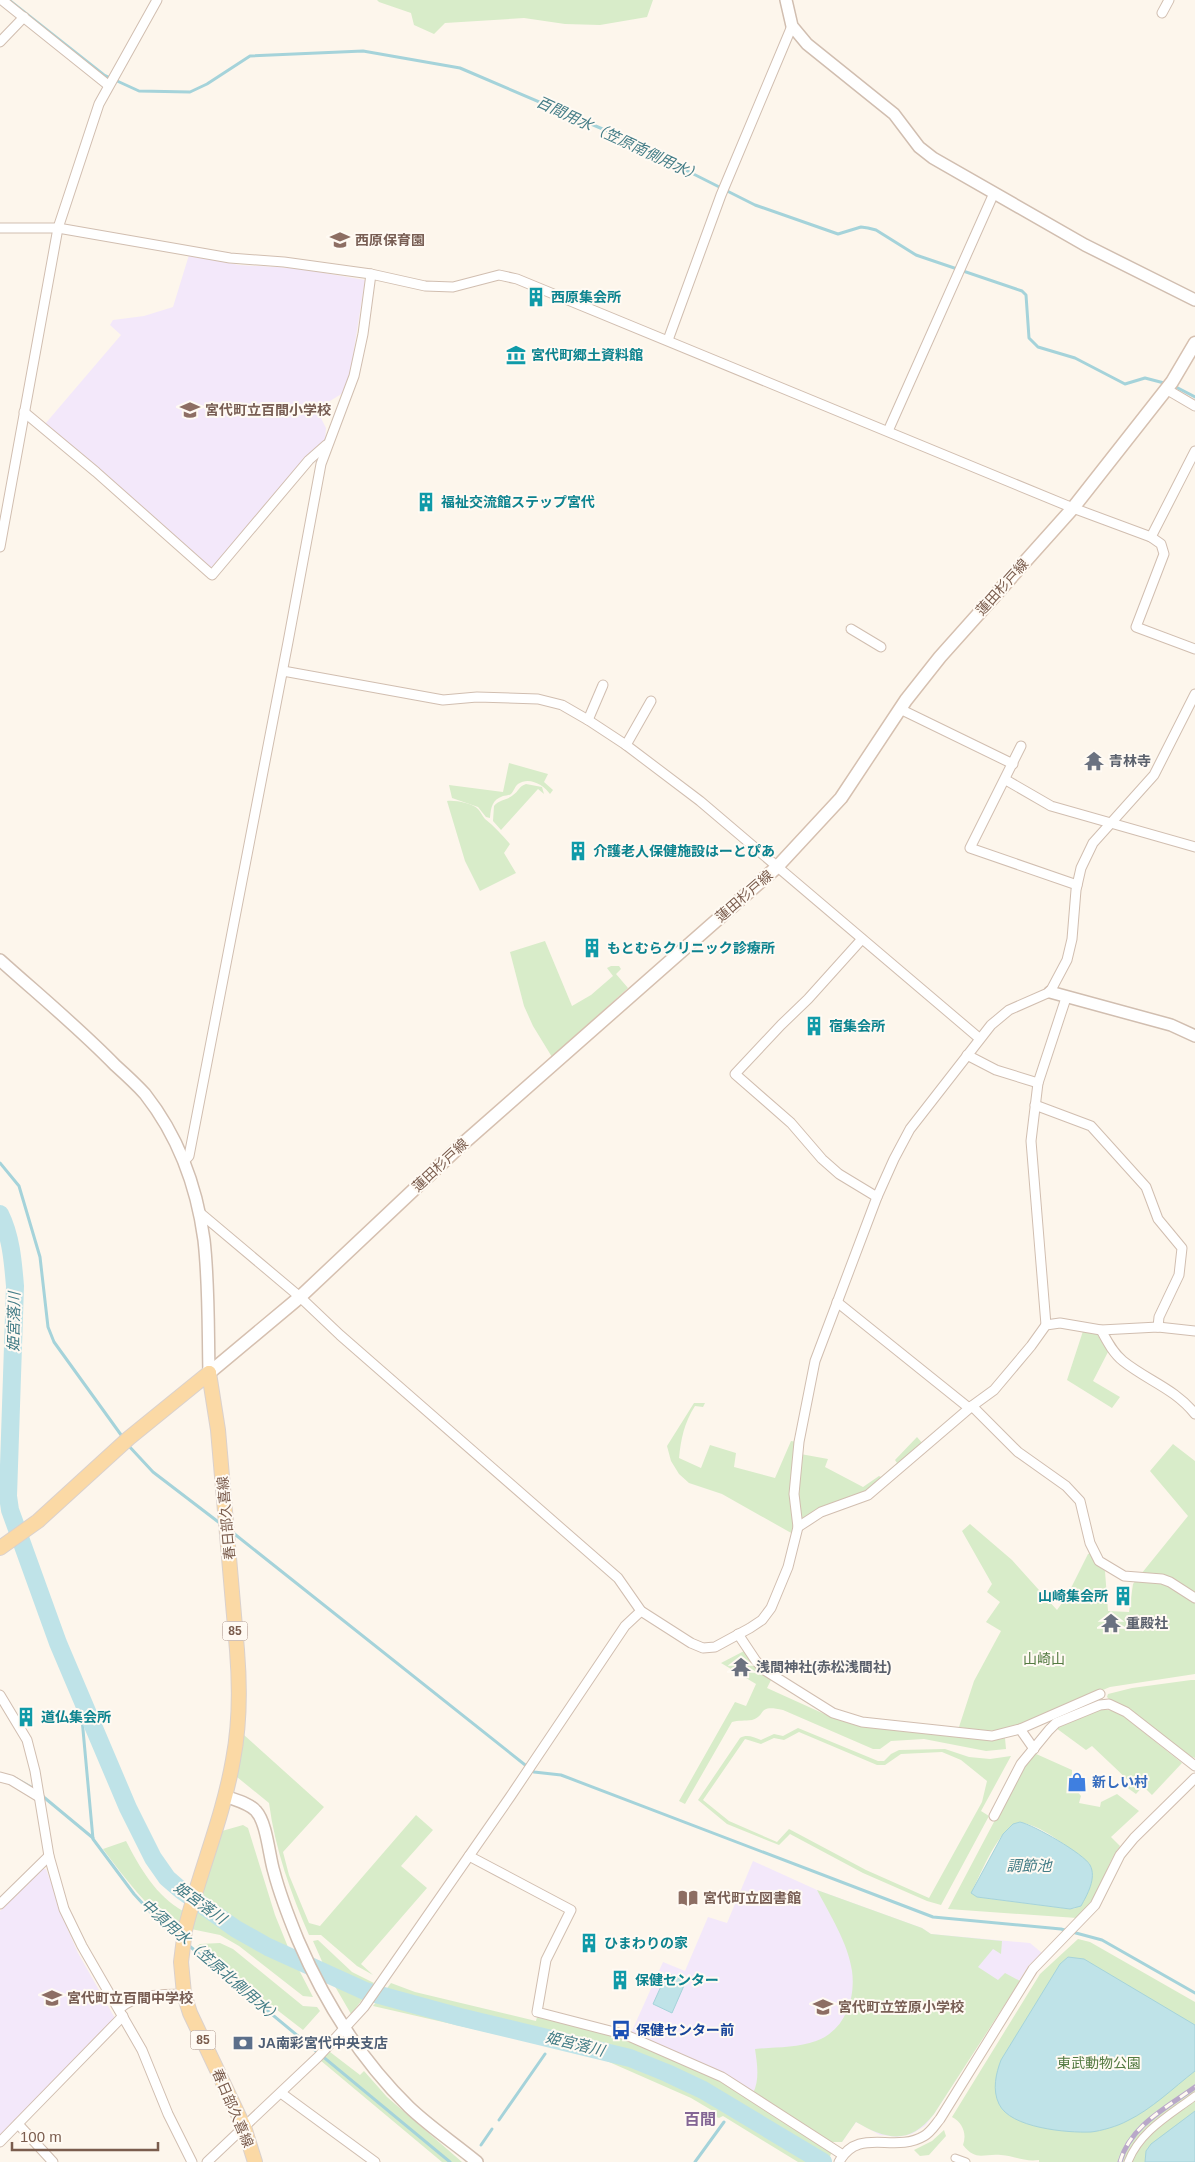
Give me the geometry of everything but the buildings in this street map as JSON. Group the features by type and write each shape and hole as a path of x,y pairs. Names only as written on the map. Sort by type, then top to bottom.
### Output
{"main road":[{"name":"蓮田杉戸線","path":"209,1373 300,1297 458,1148 777,867 841,798 900,709 940,657 1073,508 1166,389 1195,343"},
{"path":"1,1546 38,1521 129,1438 209,1373"},
{"name":"春日部久喜線","path":"209,1373 218,1430 240,1684 234,1760 190,1912 181,1950 184,1994 193,2019 244,2127 255,2162"}],"street":[{"path":"2,0 108,85"},
{"path":"0,547 58,228 99,104 157,0"},
{"path":"786,0 792,26 807,44 894,114 919,147 933,158 1085,245 1195,300"},
{"path":"1162,13 1169,0"},
{"path":"0,42 24,17"},
{"path":"668,340 722,195 792,26"},
{"path":"888,431 994,193"},
{"path":"0,228 58,228 230,258 284,262 371,274 425,286 453,287 499,275 517,279 1073,508 1151,537 1160,544 1164,554 1136,627 1195,649"},
{"path":"184,1161 189,1156 283,671 320,464 354,376 363,334 371,274"},
{"path":"1166,389 1195,406"},
{"path":"24,412 96,472 212,575 310,460 326,445"},
{"path":"1151,537 1195,451"},
{"path":"851,629 882,647"},
{"path":"283,671 443,700 477,697 538,699 562,705 626,746 700,801 980,1038"},
{"path":"588,720 603,685"},
{"path":"199,1212 300,1297 340,1335 618,1578 641,1611 691,1643 702,1648 715,1646 762,1620 771,1608 788,1567 798,1527 794,1494 799,1442 815,1361 877,1197 894,1159 910,1129 991,1025 1010,1010 1050,992 1067,960 1072,939 1081,868 1093,843 1154,775 1195,694"},
{"path":"626,746 651,702"},
{"path":"900,709 1013,764"},
{"path":"1021,746 1006,780 970,848 1078,885"},
{"path":"1006,780 1051,806 1195,847"},
{"path":"862,939 808,1000 781,1024 735,1074 791,1123 822,1159 839,1174 877,1197"},
{"path":"0,960 96,1045 144,1094 169,1130 184,1161 199,1212 204,1240 208,1291 209,1373"},
{"path":"1050,992 1066,998 1171,1025 1195,1036"},
{"path":"798,1527 821,1512 868,1495 970,1407 994,1390 1046,1325 1031,1141 1038,1083 1066,998"},
{"path":"967,1055 996,1070 1038,1083"},
{"path":"1035,1105 1090,1126 1146,1187 1158,1219 1182,1248 1178,1275 1159,1317 1158,1327"},
{"path":"837,1302 970,1407 1018,1452 1066,1486 1080,1501 1090,1543 1099,1561 1124,1576 1162,1579 1170,1582 1195,1598"},
{"path":"1046,1325 1060,1323 1101,1330 1158,1327 1195,1331"},
{"path":"1101,1330 1111,1349 1122,1360 1176,1394 1195,1414"},
{"path":"207,2162 318,2057 364,2007 625,1626 641,1611"},
{"path":"738,1634 756,1661 766,1671 833,1713 851,1719 984,1736 1020,1729 1100,1694"},
{"path":"0,1695 27,1740 49,1856 64,1909 82,1946 142,2050 168,2114 192,2162"},
{"path":"994,1816 1021,1764 1056,1724 1100,1705 1109,1704 1126,1712 1195,1766"},
{"path":"1020,1729 1034,1749"},
{"path":"0,1778 11,1780 39,1797"},
{"path":"469,1856 571,1910 546,1960 537,2012 626,2035 722,2077 841,2158 855,2144 867,2142 906,2143 923,2137 930,2132 1033,1970 1095,1905 1120,1855 1134,1838 1195,1778"},
{"path":"225,1796 251,1806 258,1812 274,1873 302,1948 321,1990 357,2048 393,2091 427,2123 474,2161"},
{"path":"0,1904 49,1856"},
{"path":"0,2142 121,2013 126,2003 142,1997 184,1994"},
{"path":"281,2093 375,2162"},
{"path":"1128,2162 1138,2142 1146,2132 1195,2096"},
{"path":"18,2124 53,2162"},
{"path":"955,2158 966,2162"}],"shaded area":[{"name":"宮代町立百間小学校","path":"189,255 239,265 295,268 365,280 350,375 343,393 325,404 320,416 326,428 325,440 212,569 45,424 121,335 110,325 113,320 144,316 173,307"},
{"name":"宮代町立笠原小学校","path":"753,1861 817,1890 922,1928 931,1934 1030,1943 1042,1953 1029,1965 934,2114 925,2126 912,2134 897,2137 880,2135 856,2122 842,2142 631,2033 663,1962 685,1971 708,1917 727,1923"},
{"name":"宮代町立百間中学校","path":"42,1869 46,1869 78,1953 116,2020 0,2136 0,1911"}],"green space":[{"path":"377,0 653,0 647,17 600,25 565,24 524,18 445,23 434,34 414,25 411,13"},
{"path":"509,763 548,774 544,782 553,790 550,794 536,783 531,781 522,782 517,785 511,794 503,796 494,802 490,818 486,817 478,807 452,798 449,785 503,792"},
{"path":"526,784 542,787 544,794 538,789 501,830 493,821 494,806 511,797"},
{"path":"447,801 463,802 478,809 485,819 510,844 504,853 516,873 480,891 465,861"},
{"path":"545,941 572,1006 591,995 613,976 607,968 611,966 619,966 621,969 616,974 628,988 552,1057 533,1026 524,1006 510,952"},
{"path":"1083,1331 1097,1334 1108,1352 1093,1381 1120,1397 1112,1408 1067,1380"},
{"path":"694,1403 705,1403 703,1407 695,1406 688,1419 682,1438 679,1458 701,1468 710,1445 736,1453 734,1467 775,1478 791,1441 797,1442 795,1453 828,1459 825,1467 863,1487 879,1476 881,1477 897,1463 895,1460 917,1437 923,1444 865,1493 820,1509 793,1534 722,1494 689,1483 679,1474 671,1461 667,1446"},
{"name":"山崎山","path":"1173,1444 1195,1461 1195,1674 1110,1687 1018,1725 999,1730 984,1731 959,1727 974,1681 1001,1631 986,1622 1000,1602 987,1592 992,1584 962,1531 970,1524 1012,1560 1057,1610 1067,1596 1088,1554 1091,1553 1098,1566 1105,1571 1108,1611 1129,1612 1133,1584 1188,1516 1150,1471"},
{"path":"746,1650 772,1678 767,1688 831,1717 863,1726 988,1740 1005,1738 1006,1749 986,1751 924,1739 891,1741 880,1749 873,1749 783,1710 769,1708 752,1720 732,1722 685,1804 679,1801 735,1702 746,1706 756,1684 721,1663"},
{"path":"1195,1680 1195,1758 1187,1755 1130,1710 1107,1697 1108,1694 1132,1688"},
{"path":"1102,1709 1114,1711 1122,1715 1182,1763 1152,1795 1143,1786 1136,1794 1125,1786 1129,1781 1092,1746 1086,1750 1056,1728"},
{"path":"798,1728 878,1761 884,1761 891,1754 899,1750 945,1749 969,1757 990,1759 1011,1756 981,1811 989,1816 941,1905 927,1901 863,1873 790,1834 779,1845 727,1824 698,1800 740,1738 748,1736 761,1740 774,1734 783,1736","holes":["799,1732 877,1765 885,1765 901,1754 942,1752 961,1760 987,1781 982,1802 929,1898 866,1870 789,1829 777,1842 729,1821 703,1800 745,1739 761,1744 774,1738 784,1740"]},
{"path":"244,1735 324,1807 283,1852 289,1875 309,1923 320,1926 416,1815 433,1830 401,1866 427,1888 361,1964 373,1975 357,1966 321,1935 309,1935 284,1871 269,1803 237,1777"},
{"path":"1034,1753 1072,1770 1072,1785 1081,1796 1079,1803 1100,1807 1101,1802 1117,1794 1139,1811 1111,1837 1120,1846 1094,1897 1077,1918 948,1909 1024,1765","holes":["1020,1822 1057,1839 1090,1864 1076,1908 1070,1909 977,1897 973,1889 999,1840 1013,1825"]},
{"path":"243,1825 248,1828 275,1915 290,1952 251,1933 201,1897 222,1831"},
{"path":"126,1841 143,1871 157,1889 173,1905 183,1911 178,1933 138,1893 103,1849"},
{"path":"817,1890 922,1928 931,1934 1002,1941 1001,1954 993,1949 978,1967 998,1980 1005,1973 1020,1981 934,2114 916,2131 907,2135 888,2136 856,2122 842,2142 831,2142 753,2093 757,2077 755,2049 786,2047 816,2041 834,2030 841,2022 850,2003 853,1982 847,1950"},
{"path":"198,1908 218,1923 298,1968 313,1997 303,1996 239,1946 220,1935 191,1929"},
{"name":"東武動物公園","path":"1078,1939 1090,1942 1195,2002 1195,2162 1039,2162 1039,2160 1001,2155 980,2156 972,2153 963,2145 965,2137 963,2129 959,2122 952,2117 1040,1974"},
{"path":"318,1940 352,1972 374,1983 371,1987 325,1968 313,1941"},
{"path":"220,1943 233,1949 303,2006 317,2007 320,2011 303,2030 196,1947 200,1944"},
{"path":"333,1983 348,1991 365,1996 351,2014"},
{"path":"391,1983 415,1992 536,2021 537,2017 626,2039 723,2081 832,2151 828,2162 699,2082 654,2061 607,2043 487,2019 385,1991"},
{"path":"377,2001 606,2055 656,2073 704,2096 814,2162 798,2162 723,2116 719,2118 714,2116 713,2111 691,2098 600,2058 373,2006"},
{"path":"330,2052 360,2075 364,2071 387,2097 462,2162 442,2162 320,2060"},
{"path":"944,2130 946,2136 929,2155 920,2156 914,2150 932,2141"}],"water":[{"name":"調節池","path":"1020,1822 1058,1840 1090,1865 1092,1881 1081,1906 1070,1909 977,1897 971,1893 1003,1834 1013,1824"},
{"name":"東武動物公園","path":"1068,1957 1084,1959 1195,2025 1195,2071 1136,2116 1119,2125 1091,2132 1054,2130 1027,2124 1015,2119 1005,2112 999,2104 995,2087 1001,2060 1060,1964"},
{"path":"667,1973 686,1981 672,2013 653,2004"},
{"path":"1195,2111 1195,2162 1145,2162 1146,2151 1151,2144"}],"waterway":[{"name":"百間用水（笠原南側用水）","path":"9,0 104,75 139,91 190,92 207,84 250,56 363,51 460,68 612,133 755,205 838,234 861,227 876,230 916,255 1022,291 1026,295 1029,338 1038,347 1075,358 1125,384 1145,378 1168,384"},
{"name":"百間用水（笠原南側用水）","path":"1174,386 1195,397"},
{"path":"0,1163 19,1186 40,1257 48,1327 54,1342 124,1439"},
{"name":"姫宮落川","path":"0,1214 9,1240 15,1286 8,1496 10,1510 58,1643 128,1808 153,1858 167,1878 182,1891 236,1929 268,1947 365,1991 460,2017 630,2058 703,2090 823,2162"},
{"path":"127,1444 153,1472 221,1524"},
{"path":"232,1532 534,1772 561,1775 933,1917 1061,1929 1102,1940 1195,1993"},
{"name":"中須用水（笠原北側用水）","path":"80,1697 93,1839 134,1894 154,1916 180,1938"},
{"path":"15,1778 31,1787"},
{"path":"40,1794 93,1838"},
{"name":"中須用水（笠原北側用水）","path":"187,1944 450,2162"},
{"path":"499,2120 545,2054"},
{"path":"695,2162 724,2122"},
{"path":"481,2145 492,2129"}],"railway":[{"path":"1120,2162 1125,2149 1140,2128 1161,2110 1195,2087"}],"place":[{"name":"西原保育園","path":"340,240"},
{"name":"西原集会所","path":"536,297"},
{"name":"宮代町郷土資料館","path":"516,355"},
{"name":"宮代町立百間小学校","path":"190,410"},
{"name":"福祉交流館ステップ宮代","path":"426,502"},
{"name":"青林寺","path":"1094,761"},
{"name":"介護老人保健施設はーとぴあ","path":"578,851"},
{"name":"もとむらクリニック診療所","path":"592,948"},
{"name":"宿集会所","path":"814,1026"},
{"name":"山崎集会所","path":"1123,1596"},
{"name":"重殿社","path":"1111,1623"},
{"name":"浅間神社(赤松浅間社)","path":"741,1667"},
{"name":"道仏集会所","path":"26,1717"},
{"name":"新しい村","path":"1077,1782"},
{"name":"宮代町立図書館","path":"688,1898"},
{"name":"ひまわりの家","path":"589,1943"},
{"name":"保健センター","path":"620,1980"},
{"name":"宮代町立百間中学校","path":"52,1998"},
{"name":"宮代町立笠原小学校","path":"823,2007"},
{"name":"保健センター前","path":"621,2030"},
{"name":"JA南彩宮代中央支店","path":"243,2043"}],"district":[{"name":"百間","path":"700,2119"}]}
